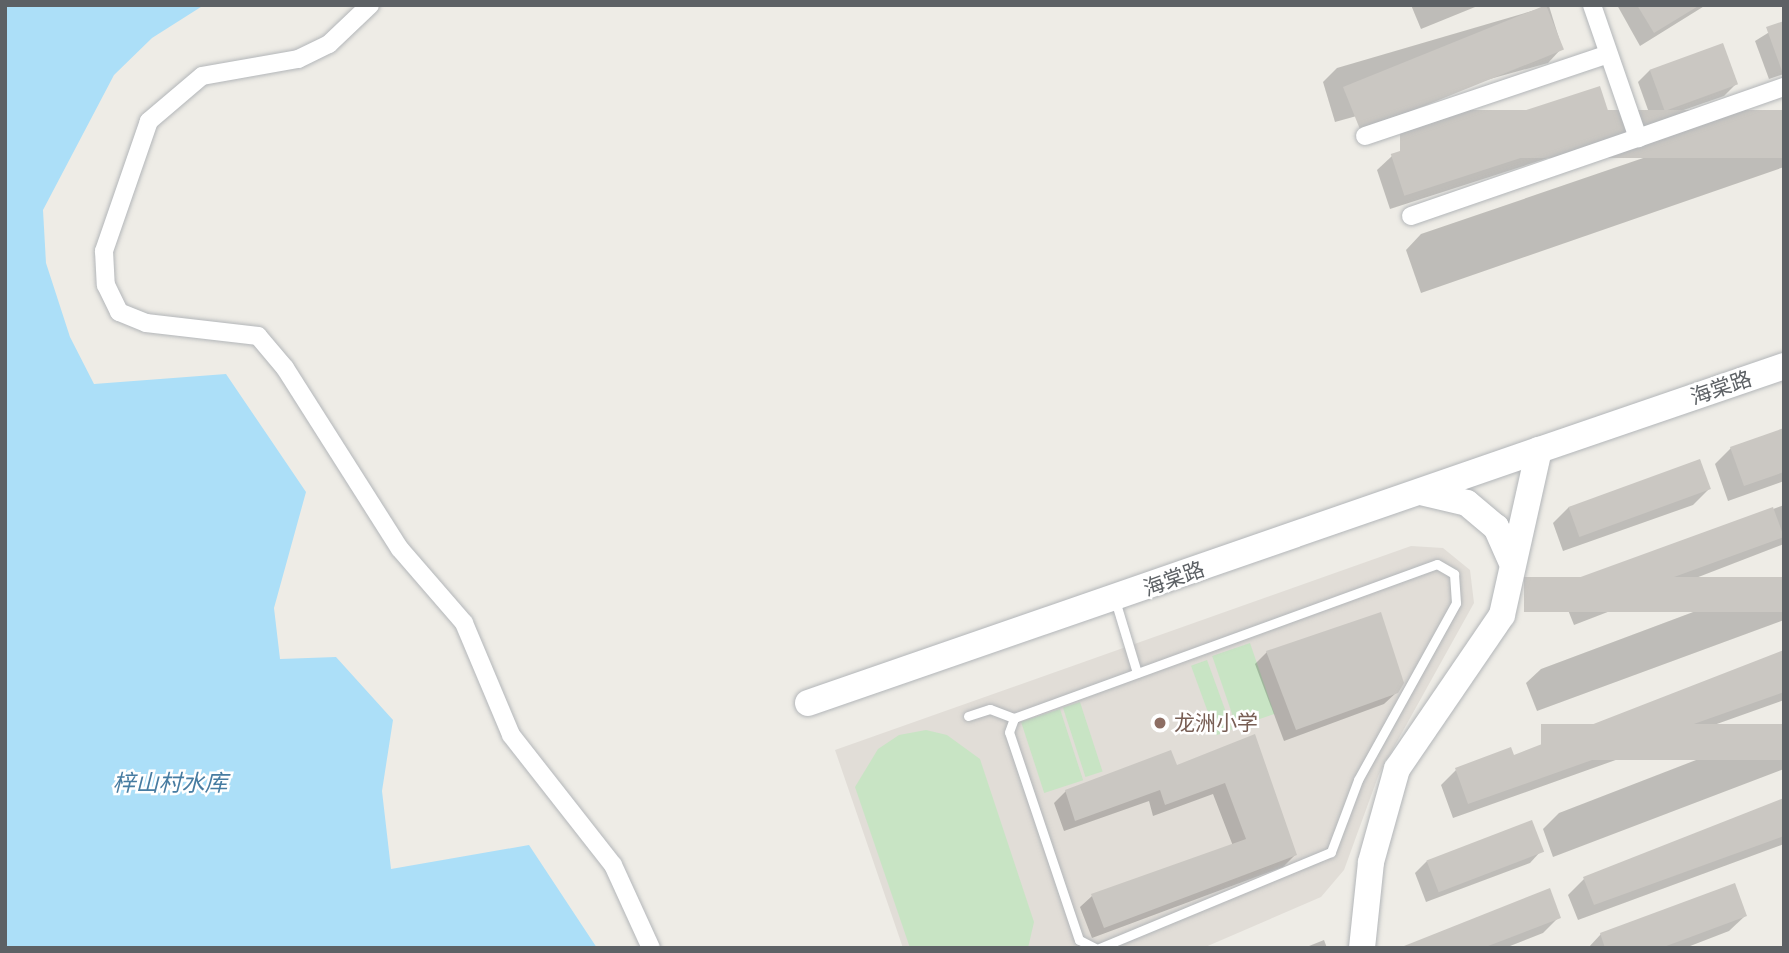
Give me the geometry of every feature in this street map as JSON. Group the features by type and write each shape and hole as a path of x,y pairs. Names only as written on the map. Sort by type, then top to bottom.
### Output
{"street":[{"path":"370,5 329,44 298,59 202,76 149,121 104,251 106,285 119,312 146,323 258,336 285,368 400,549 464,623 511,735 613,865 651,948"},
{"path":"1592,5 1638,138"},
{"path":"1365,136 1609,54"},
{"path":"1411,216 1784,87"},
{"name":"海棠路","path":"808,704 1115,600 1784,366"},
{"path":"1362,948 1371,862 1397,769 1502,615 1511,560 1539,450"},
{"path":"1421,492 1467,503 1496,527 1511,560"}],"lane":[{"path":"968,716 990,709 1014,718 1437,564 1454,574 1460,589 1358,780 1331,852 1097,948 1079,940 1009,732 1014,718"},
{"path":"1115,600 1137,673"}],"shaded area":[{"name":"龙洲小学","path":"1411,546 1443,548 1470,570 1474,603 1379,774 1344,870 1321,897 1203,948 903,948 835,750"}],"green space":[{"path":"1250,643 1274,714 1237,727 1212,656"},
{"path":"1207,660 1232,730 1216,735 1191,666"},
{"path":"1080,702 1103,771 1085,777 1063,708"},
{"path":"1060,709 1083,780 1044,793 1021,722"},
{"path":"926,730 947,735 980,759 1034,922 1028,948 910,948 855,787 878,749 899,735"}],"water":[{"name":"梓山村水库","path":"5,5 204,5 152,38 114,75 43,210 46,263 70,337 94,384 226,374 306,492 274,608 280,659 336,657 393,720 382,791 391,869 529,845 597,948 5,948"}],"building":[{"path":"1546,5 1564,50 1361,132 1343,87"},
{"path":"1637,5 1700,5 1654,33"},
{"path":"1784,21 1784,71 1782,71 1766,27"},
{"path":"1723,43 1738,84 1665,111 1650,70"},
{"path":"1600,86 1614,128 1404,196 1391,154"},
{"path":"1400,110 1784,110 1784,158 1400,158"},
{"path":"1784,428 1784,472 1744,486 1730,447"},
{"path":"1700,459 1711,489 1579,537 1568,507"},
{"path":"1773,507 1784,537 1585,610 1574,580"},
{"path":"1524,577 1784,577 1784,612 1524,612"},
{"path":"1381,612 1404,683 1398,693 1296,730 1266,651"},
{"path":"1784,650 1784,692 1468,804 1455,768 1511,747 1514,755"},
{"path":"1541,724 1784,724 1784,760 1541,760"},
{"path":"1255,734 1297,855 1104,928 1091,894 1246,839 1225,783 1165,805 1160,790 1075,821 1065,790 1171,750 1177,765"},
{"path":"1784,798 1784,836 1594,905 1583,877"},
{"path":"1532,820 1544,852 1439,892 1427,860"},
{"path":"1735,883 1747,916 1661,948 1605,948 1600,933"},
{"path":"1550,888 1561,918 1483,948 1399,948"}],"place":[{"name":"龙洲小学","path":"1160,723"}]}
